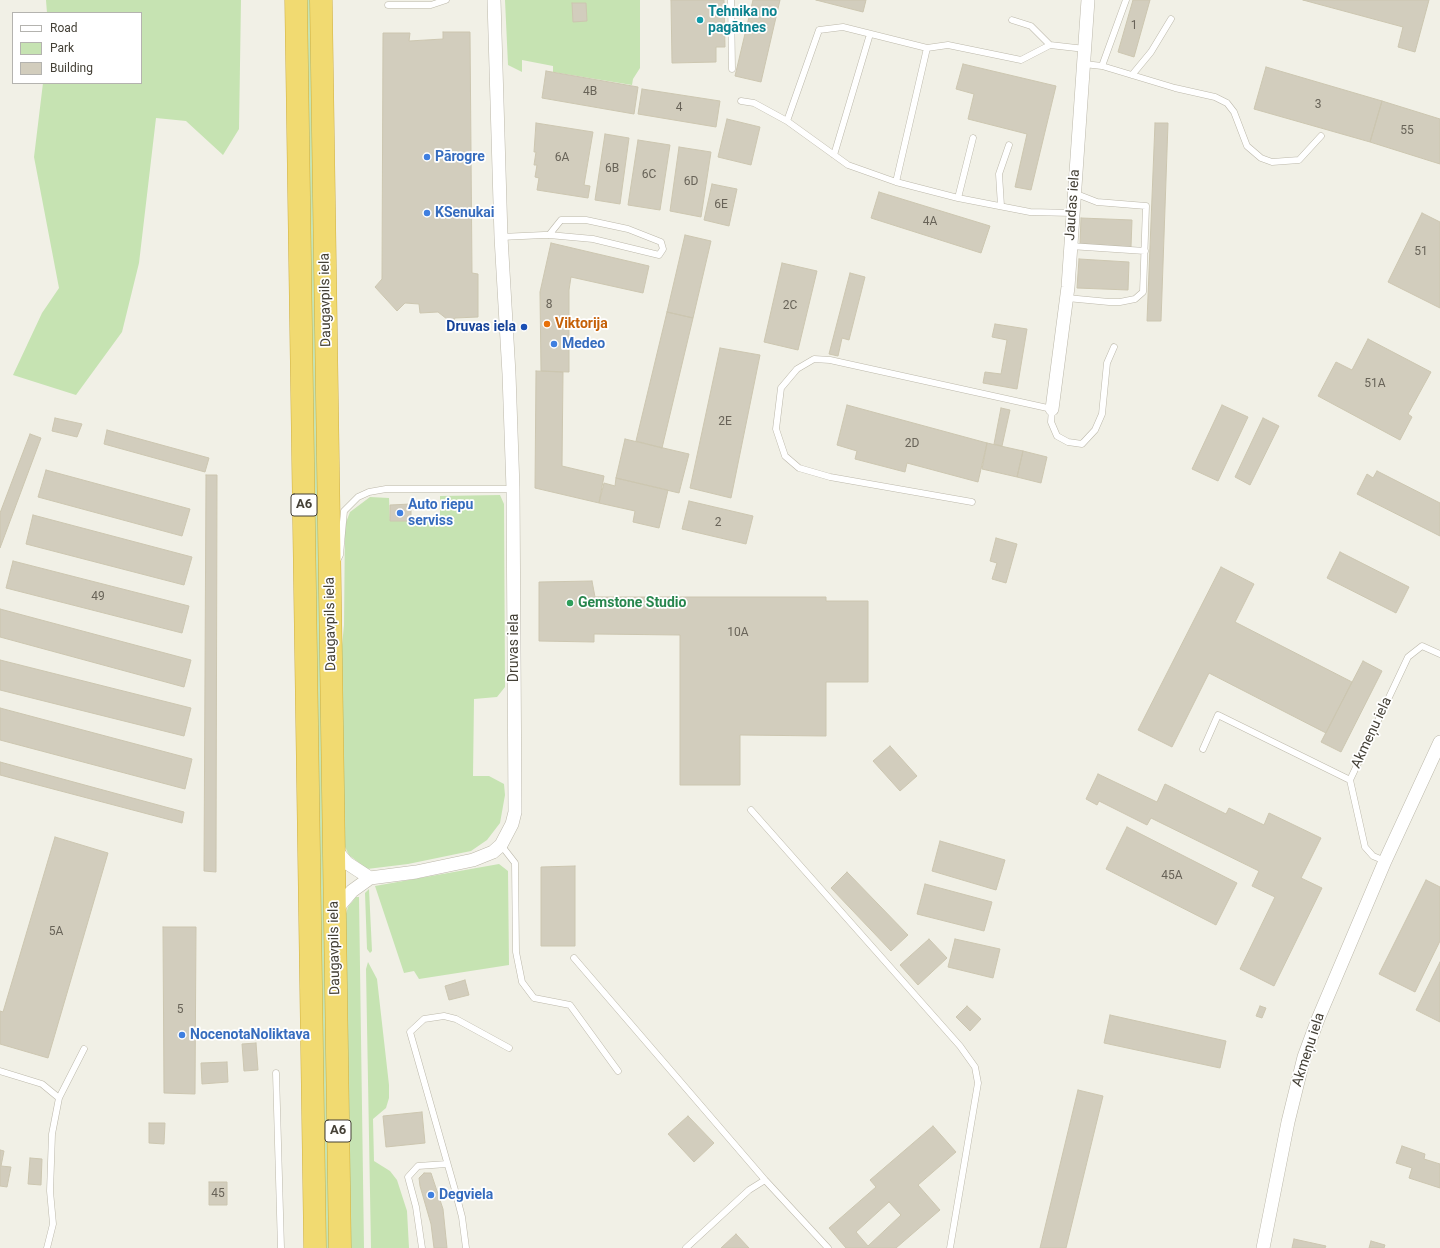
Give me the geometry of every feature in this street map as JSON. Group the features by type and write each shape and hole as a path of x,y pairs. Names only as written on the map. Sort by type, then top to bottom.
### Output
{"highway":[{"name":"Daugavpils iela","path":"296,0 314,1248"},
{"name":"Daugavpils iela","path":"321,0 340,1248"}],"street":[{"name":"Druvas iela","path":"494,0 501,237 509,374 513,489 515,812 512,824 501,845"},
{"name":"Jaudas iela","path":"1052,410 1067,298 1088,0"},
{"name":"Akmeņu iela","path":"1263,1248 1288,1122 1304,1058 1318,1020 1385,861 1440,742"},
{"path":"335,911 352,890 370,878 416,872 473,860 493,852 501,845"},
{"path":"334,848 347,863 370,878"}],"lane":[{"path":"388,5 431,5 446,0"},
{"path":"731,0 732,69"},
{"path":"1102,66 1126,0"},
{"path":"1132,75 1151,52 1171,19"},
{"path":"1012,20 1031,26 1050,46"},
{"path":"787,121 819,30 842,27 927,48 948,45 1021,60 1050,46 1085,49"},
{"path":"834,155 870,34"},
{"path":"896,182 927,48"},
{"path":"1084,64 1102,66 1175,88 1215,97 1227,103 1234,112 1247,146 1261,158 1272,162 1298,160 1321,136"},
{"path":"741,101 754,103 787,121 848,166 896,182 958,198 1030,212 1072,213"},
{"path":"958,198 973,138"},
{"path":"1001,206 999,174 1009,145"},
{"path":"1067,298 1109,302 1135,299 1143,292 1146,206 1097,202 1074,192"},
{"path":"501,237 549,235 593,239 659,255 663,249 661,242 628,229 586,220 561,220 549,235"},
{"path":"1070,246 1145,251"},
{"path":"972,502 830,477 798,468 785,456 776,429 781,388 797,369 814,359 830,360 1052,410 1051,422 1057,436 1068,442 1082,444 1095,430 1102,414 1108,363 1114,346"},
{"path":"330,573 340,555 344,511 358,497 368,492 386,489 513,489"},
{"name":"Akmeņu iela","path":"1385,861 1373,856 1365,848 1350,780 1408,657 1422,646 1440,654"},
{"path":"1203,749 1218,715 1350,780"},
{"path":"751,810 960,1046 975,1068 978,1083 950,1248"},
{"path":"501,845 516,863 516,952 522,982 534,998 570,1005 618,1070"},
{"path":"574,958 766,1180 828,1248"},
{"path":"466,1248 462,1217 410,1032 424,1019 444,1016 456,1019 509,1048"},
{"path":"47,1248 53,1224 50,1191 52,1134 59,1098 84,1049"},
{"path":"0,1072 42,1084 59,1098"},
{"path":"276,1073 282,1248"},
{"path":"422,1248 416,1207 408,1177 418,1166 447,1164"},
{"path":"686,1248 749,1190 766,1180"}],"green space":[{"path":"46,0 241,0 239,129 223,155 186,121 156,118 139,263 122,332 76,395 13,375 42,313 59,288 34,157 43,84 142,84 142,12 47,12"},
{"path":"304,0 312,0 332,1248 323,1248"},
{"path":"505,0 640,0 640,68 633,79 632,85 553,72 553,66 522,60 522,72 508,65"},
{"path":"500,495 504,504 505,687 497,697 474,699 473,776 489,776 504,784 505,795 500,823 487,840 471,851 408,864 367,869 349,855 341,839 339,677 344,625 345,525 350,512 370,497 389,498 390,521 411,521 440,520 440,496"},
{"path":"499,864 508,871 509,965 419,979 414,971 404,973 375,886"},
{"path":"369,889 372,951 370,953 367,949 365,893"},
{"path":"356,897 359,897 364,1248 348,1248 344,920 348,907"},
{"path":"368,962 377,979 389,1085 389,1098 386,1108 373,1119 374,1161 390,1171 397,1180 407,1211 409,1248 371,1248 366,969"}],"building":[{"name":"Tehnika no pagātnes","path":"671,0 724,0 725,47 716,47 716,62 672,63"},
{"path":"753,0 780,0 761,82 735,76"},
{"path":"816,0 866,0 863,12"},
{"path":"1133,0 1150,0 1134,57 1118,52"},
{"path":"1303,0 1429,0 1415,52 1398,47 1403,27"},
{"path":"572,3 586,3 587,21 573,22"},
{"name":"Pārogre","path":"443,32 470,32 472,273 478,274 478,317 455,318 452,323 438,312 420,313 419,304 405,303 397,311 375,287 382,279 383,33 410,33 409,41 443,39"},
{"path":"963,64 1056,86 1031,190 1015,187 1027,134 968,119 974,94 956,89"},
{"path":"1266,67 1382,101 1370,142 1254,109"},
{"path":"546,71 638,87 634,114 542,98"},
{"path":"642,89 720,101 716,127 638,114"},
{"path":"1382,101 1440,119 1440,164 1370,142"},
{"path":"727,119 760,127 751,165 718,157"},
{"path":"536,123 593,132 584,185 590,186 588,198 537,190 539,178 535,177 537,165 534,165 536,152 534,152"},
{"path":"1155,123 1168,123 1161,321 1147,321"},
{"path":"605,134 629,138 620,204 595,200"},
{"path":"638,140 670,145 660,210 628,205"},
{"path":"679,147 711,152 701,217 670,211"},
{"path":"712,184 737,189 729,226 704,220"},
{"path":"879,192 990,226 981,253 871,218"},
{"path":"1422,213 1440,222 1440,308 1388,282"},
{"path":"1081,218 1132,220 1131,247 1080,244"},
{"path":"685,235 711,241 693,318 667,312"},
{"path":"551,243 649,266 643,293 571,277 569,290 569,372 541,371 540,292"},
{"path":"1079,259 1129,262 1128,290 1077,288"},
{"path":"782,263 817,271 798,350 764,342"},
{"path":"850,273 865,277 849,340 842,338 838,356 829,354"},
{"path":"667,312 693,318 662,448 636,441"},
{"path":"995,324 1027,329 1017,389 983,383 985,372 1001,374 1007,340 992,337"},
{"path":"1368,339 1431,372 1408,414 1412,417 1400,440 1318,396 1336,362 1352,370"},
{"path":"720,348 760,355 731,498 690,488"},
{"path":"536,371 563,372 562,466 604,476 599,503 535,488"},
{"path":"847,405 987,443 978,482 907,463 905,472 855,459 857,451 837,445"},
{"path":"1222,405 1248,417 1218,481 1192,469"},
{"path":"1001,408 1010,410 1002,446 994,444"},
{"path":"55,418 82,424 77,437 52,431"},
{"path":"1263,418 1279,426 1250,485 1235,477"},
{"path":"107,430 209,458 205,472 104,444"},
{"path":"30,434 41,438 0,548 0,513"},
{"path":"625,439 689,454 679,493 616,478"},
{"path":"987,443 1023,451 1017,477 982,469"},
{"path":"1023,451 1047,457 1041,483 1017,477"},
{"path":"46,470 190,509 182,536 38,497"},
{"path":"1377,471 1440,503 1440,536 1357,494 1367,474 1373,478"},
{"path":"206,475 217,475 216,872 204,871"},
{"path":"616,478 668,490 659,528 633,522 635,511 599,503 604,483 615,486"},
{"path":"689,501 753,516 746,544 682,529"},
{"name":"Auto riepu serviss","path":"411,504 411,521 390,521 390,505"},
{"path":"33,515 192,557 184,585 26,544"},
{"path":"996,538 1017,544 1006,583 992,579 997,563 990,561"},
{"path":"1340,552 1409,587 1396,613 1327,578"},
{"path":"13,561 189,606 182,633 6,588"},
{"path":"1221,567 1254,584 1235,622 1352,682 1326,733 1209,673 1172,747 1138,730"},
{"path":"592,581 595,597 826,597 826,601 868,601 868,682 826,682 826,736 740,735 740,785 680,785 680,635 594,634 594,642 539,641 539,582"},
{"path":"0,609 191,660 184,687 0,637"},
{"path":"0,660 191,708 184,736 0,690"},
{"path":"1363,661 1382,671 1341,752 1321,742"},
{"path":"0,708 192,759 185,789 0,740"},
{"path":"890,746 917,776 900,791 873,761"},
{"path":"0,762 184,812 182,823 0,775"},
{"path":"1098,774 1157,802 1165,784 1226,814 1229,808 1264,825 1269,813 1321,838 1301,878 1322,888 1274,986 1240,969 1275,897 1252,886 1259,871 1151,818 1147,825 1099,801 1097,805 1086,799"},
{"path":"1127,827 1237,883 1216,925 1106,869"},
{"path":"55,837 108,853 48,1058 0,1044 0,1011 3,1012"},
{"path":"940,841 1005,860 996,890 932,871"},
{"path":"575,866 575,946 541,946 541,867"},
{"path":"847,872 908,935 891,951 831,888"},
{"path":"1426,880 1440,887 1440,941 1415,992 1379,974"},
{"path":"925,884 992,902 984,931 917,914"},
{"path":"163,927 196,927 195,1094 164,1093"},
{"path":"929,939 947,958 918,985 900,965"},
{"path":"955,939 1000,949 993,978 948,967"},
{"path":"1440,962 1440,1022 1416,1010"},
{"path":"465,980 469,995 449,1000 445,986"},
{"path":"967,1006 981,1019 970,1031 956,1017"},
{"path":"1260,1006 1266,1008 1262,1018 1256,1016"},
{"path":"1110,1015 1226,1041 1220,1068 1104,1043"},
{"path":"256,1043 258,1070 244,1071 242,1044"},
{"path":"227,1062 228,1082 202,1084 201,1063"},
{"path":"1078,1090 1103,1096 1066,1248 1040,1248"},
{"path":"422,1112 425,1143 386,1147 383,1116"},
{"path":"688,1116 714,1143 694,1162 668,1134"},
{"path":"149,1123 165,1123 164,1144 149,1143"},
{"path":"933,1126 956,1152 918,1185 940,1210 896,1248 846,1248 829,1228 876,1187 870,1180","holes":["889,1202 901,1215 868,1246 856,1232"]},
{"path":"1402,1146 1425,1154 1424,1159 1440,1164 1440,1188 1409,1178 1412,1168 1396,1163"},
{"path":"0,1150 4,1151 1,1166 11,1167 7,1187 0,1186"},
{"path":"30,1158 42,1159 41,1185 28,1184"},
{"path":"424,1173 431,1173 443,1209 447,1248 434,1248 431,1224 420,1186 419,1178"},
{"path":"209,1182 227,1182 227,1205 209,1205"},
{"path":"736,1234 749,1248 721,1248"},
{"path":"1294,1239 1326,1246 1325,1248 1292,1248"},
{"path":"1371,1241 1385,1245 1384,1248 1369,1248"}],"place":[{"name":"Tehnika no pagātnes","path":"700,20"},
{"name":"Pārogre","path":"427,157"},
{"name":"KSenukai","path":"427,213"},
{"name":"Viktorija","path":"547,324"},
{"name":"Druvas iela","path":"524,327"},
{"name":"Medeo","path":"554,344"},
{"name":"Auto riepu serviss","path":"400,513"},
{"name":"Gemstone Studio","path":"570,603"},
{"name":"NocenotaNoliktava","path":"182,1035"},
{"name":"Degviela","path":"431,1195"}]}
